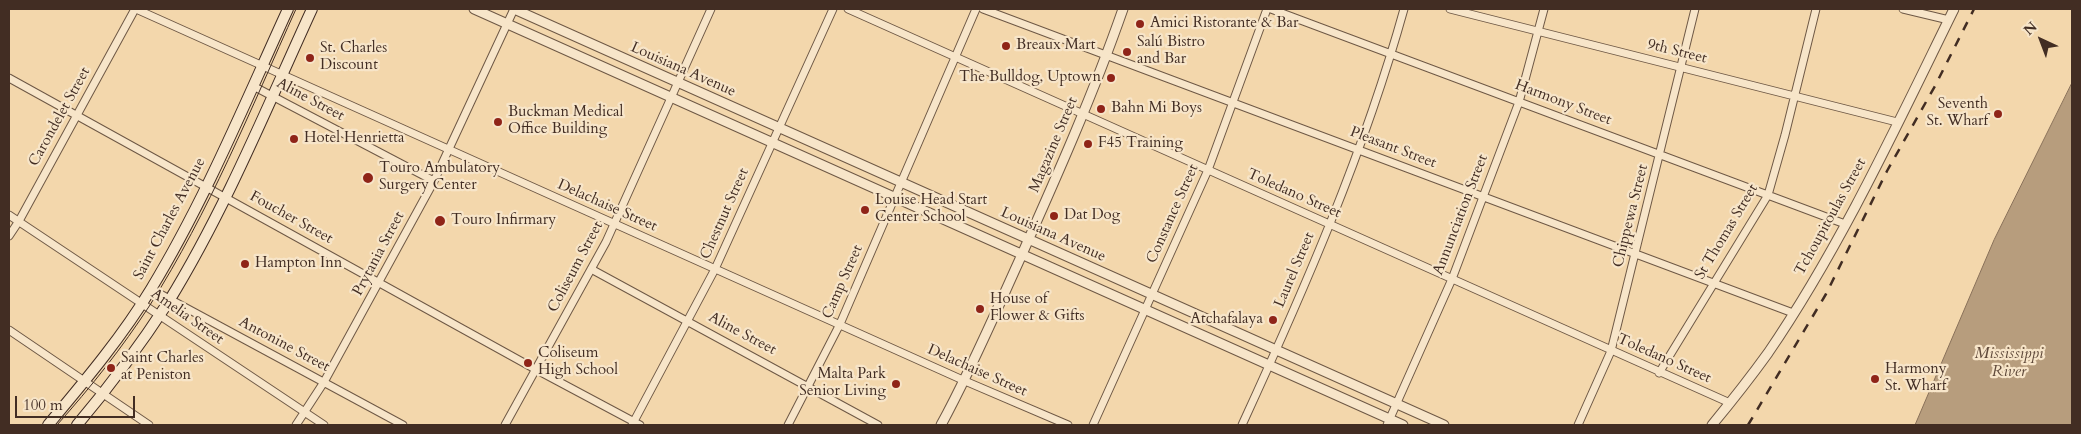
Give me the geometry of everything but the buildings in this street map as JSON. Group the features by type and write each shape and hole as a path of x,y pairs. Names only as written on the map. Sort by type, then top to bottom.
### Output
{"main road":[{"name":"Saint Charles Avenue","path":"48,425 84,382 151,288 206,188 288,9"},
{"path":"77,425 102,395 170,299 225,198 312,9"}],"street":[{"name":"Delachaise Street","path":"135,9 965,381 1068,425"},
{"name":"Carondelet Street","path":"9,236 135,9"},
{"name":"Louisiana Avenue","path":"474,9 1083,280 1270,365 1389,422 1403,425"},
{"name":"Louisiana Avenue","path":"514,9 1444,425"},
{"name":"Prytania Street","path":"296,425 324,382 380,283 434,181 514,9"},
{"name":"Coliseum Street","path":"505,425 614,224 711,9"},
{"name":"Chestnut Street","path":"635,424 715,269 833,9"},
{"name":"Toledano Street","path":"848,9 1084,113 1659,373 1730,403"},
{"name":"Camp Street","path":"788,425 810,386 840,324 957,57 976,9"},
{"name":"Pleasant Street","path":"983,9 1793,313"},
{"name":"Magazine Street","path":"941,425 965,381 1084,113 1107,56 1123,9"},
{"name":"Harmony Street","path":"1269,9 1845,224"},
{"name":"Constance Street","path":"1092,425 1208,170 1269,9"},
{"name":"Laurel Street","path":"1242,425 1330,225 1392,54 1404,9"},
{"name":"9th Street","path":"1450,9 1897,122"},
{"name":"Annunciation Street","path":"1389,422 1452,279 1519,102 1544,9"},
{"name":"Chippewa Street","path":"1578,425 1611,351 1695,9"},
{"name":"St Thomas Street","path":"1659,373 1768,195 1816,9"},
{"path":"1903,9 1949,20"},
{"name":"Tchoupitoulas Street","path":"1712,425 1767,354 1845,224 1954,9"},
{"name":"Foucher Street","path":"9,78 635,424"},
{"name":"Aline Street","path":"253,86 434,181"},
{"name":"Amelia Street","path":"9,215 324,425"},
{"path":"1083,280 1089,266"},
{"name":"Aline Street","path":"591,269 810,386 878,425"},
{"name":"Antonine Street","path":"151,288 403,425"},
{"path":"9,330 102,395 149,425"}],"water":[{"name":"Mississippi River","path":"2072,83 2072,425 1915,425 1994,240"}],"tram line":[{"path":"57,425 117,352 150,305 171,270 228,160 296,9"}],"railway":[{"path":"1748,425 1826,294 1887,171 1935,86 1974,9"}],"place":[{"name":"Amici Ristorante & Bar","path":"1140,24"},
{"name":"Breaux Mart","path":"1006,46"},
{"name":"Salú Bistro and Bar","path":"1127,52"},
{"name":"St. Charles Discount","path":"310,58"},
{"name":"The Bulldog, Uptown","path":"1111,78"},
{"name":"Bahn Mi Boys","path":"1101,109"},
{"name":"Seventh St. Wharf","path":"1998,114"},
{"name":"Buckman Medical Office Building","path":"498,122"},
{"name":"Hotel Henrietta","path":"294,139"},
{"name":"F45 Training","path":"1088,144"},
{"name":"Touro Ambulatory Surgery Center","path":"368,178"},
{"name":"Louise Head Start Center School","path":"865,210"},
{"name":"Dat Dog","path":"1054,216"},
{"name":"Touro Infirmary","path":"440,221"},
{"name":"Hampton Inn","path":"245,264"},
{"name":"House of Flower & Gifts","path":"980,309"},
{"name":"Atchafalaya","path":"1273,320"},
{"name":"Coliseum High School","path":"528,363"},
{"name":"Saint Charles at Peniston","path":"111,368"},
{"name":"Harmony St. Wharf","path":"1875,379"},
{"name":"Malta Park Senior Living","path":"896,384"}]}
